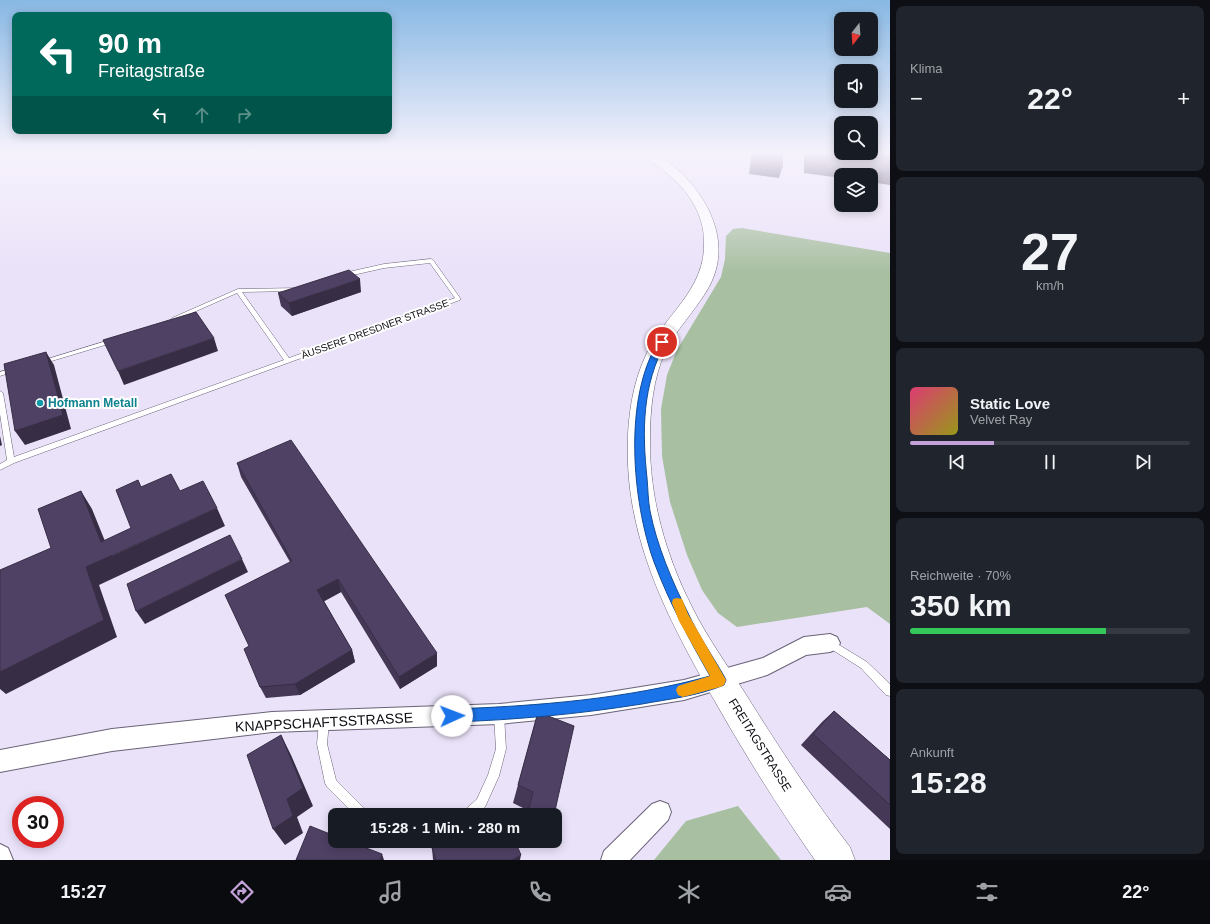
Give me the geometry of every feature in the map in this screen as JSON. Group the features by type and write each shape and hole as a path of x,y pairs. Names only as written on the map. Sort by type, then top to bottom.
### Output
{"main road":[{"name":"FREITAGSTRASSE","path":"691,192 703,208 712,239 711,257 707,274 692,301 669,330 655,355 646,381 640,408 639,446 645,511 659,561 683,617 762,752 837,860"}],"street":[{"path":"720,680 767,666 804,646 830,643"},
{"name":"KNAPPSCHAFTSSTRASSE","path":"0,761 112,740 272,722 499,714 591,706 684,690 720,680"},
{"path":"613,860 660,812"},
{"path":"0,856 1,860"}],"lane":[{"name":"ÄUSSERE DRESDNER STRASSE","path":"0,467 11,460 458,299 431,261 384,266 340,275"},
{"path":"166,322 238,291 300,288 307,286"},
{"name":"ÄUSSERE DRESDNER STRASSE","path":"238,291 288,360"},
{"path":"37,364 117,340"},
{"path":"0,374 22,368"},
{"path":"0,393 11,460"},
{"path":"830,643 864,665 890,691"},
{"path":"476,808 481,803 493,776 501,749 499,714"},
{"path":"324,719 322,744 331,783 356,808"}],"green space":[{"path":"742,228 890,253 890,624 867,607 737,627 718,613 702,590 687,555 670,502 662,456 661,409 667,375 677,350 721,277 725,259 726,236 733,229"},
{"path":"738,806 781,860 654,860 686,821"}],"building":[{"path":"349,270 360,279 289,303 278,293"},
{"path":"196,312 214,338 118,371 103,340"},
{"name":"Hofmann Metall","path":"46,352 63,415 15,431 4,364"},
{"path":"291,440 437,653 399,677 338,579 317,590 352,650 295,684 260,687 244,649 249,646 225,595 292,561 237,463"},
{"path":"171,474 180,491 203,481 217,508 86,567 104,620 0,672 0,570 51,548 38,509 81,491 101,542 131,528 116,490 138,480 141,487"},
{"path":"230,535 242,559 136,611 127,584"},
{"path":"834,711 890,760 890,805 813,734"},
{"path":"538,712 574,726 556,808 529,808 533,792 518,785"},
{"path":"281,735 303,788 287,799 293,816 273,829 247,755"},
{"path":"310,826 328,833 328,848 366,848 382,854 380,860 296,860"},
{"path":"432,848 518,848 521,855 512,860 436,860"}],"slow traffic":[{"path":"677,603 683,617 720,680 683,690"}],"place":[{"name":"Hofmann Metall","path":"40,403"}],"route":[{"path":"452,716 499,714 591,706 684,690 720,680 683,617 659,561 645,511 639,446 640,408 646,381 655,355 662,342"}]}
